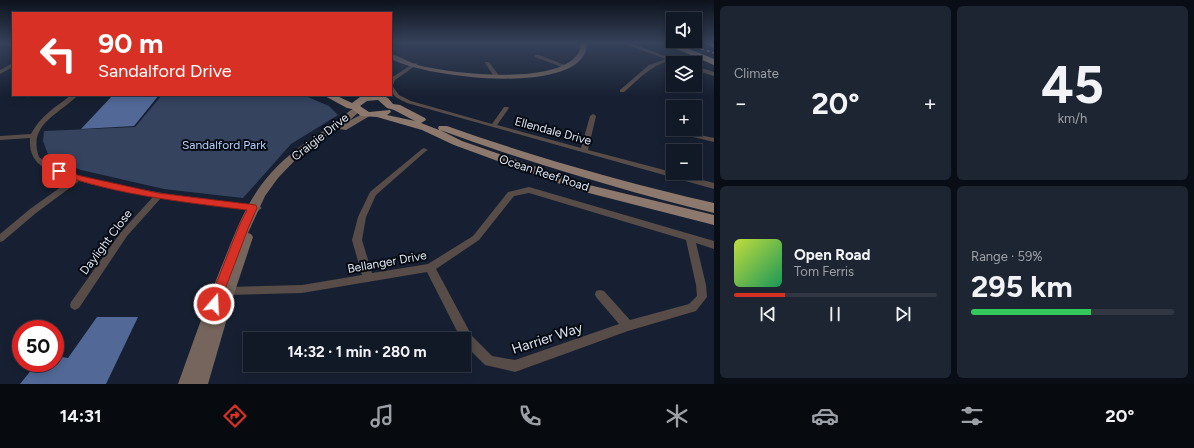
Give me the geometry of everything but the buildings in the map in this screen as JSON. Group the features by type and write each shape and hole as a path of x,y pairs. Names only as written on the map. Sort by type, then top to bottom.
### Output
{"main road":[{"path":"405,61 414,65 464,75 496,76 534,75 564,66 573,61"},
{"path":"330,96 356,108 358,101 363,96"},
{"name":"Ocean Reef Road","path":"363,96 382,99 388,102 390,106 397,107 415,118 490,145 580,174 714,208"},
{"path":"374,114 387,111 390,106"},
{"name":"Ocean Reef Road","path":"356,108 383,117 426,128 458,143 582,187 714,220"},
{"name":"Craigie Drive","path":"199,384 223,291 244,226 274,176 288,161 312,141 342,124 356,108"},
{"name":"Craigie Drive","path":"256,208 297,160 335,133 374,114"},
{"name":"Craigie Drive","path":"186,384 223,291"}],"street":[{"path":"550,61 564,66"},
{"path":"622,91 651,66 665,61"},
{"path":"487,63 496,76"},
{"path":"392,82 393,79 414,65"},
{"path":"0,72 12,66"},
{"path":"702,70 714,74"},
{"name":"Ellendale Drive","path":"392,89 405,100 493,126 714,186"},
{"path":"74,96 50,114 34,136 36,158 48,166 79,178 158,196 256,208"},
{"path":"493,126 506,108"},
{"path":"584,151 593,116"},
{"path":"0,138 34,136"},
{"path":"695,136 714,140"},
{"path":"368,277 357,240 362,218 373,194 424,150"},
{"path":"0,238 33,211 79,178"},
{"name":"Bellanger Drive","path":"223,291 302,289 430,268 476,238 510,194 529,190 714,245"},
{"name":"Daylight Close","path":"75,304 124,234 158,196"},
{"name":"Harrier Way","path":"430,268 468,340 489,361 515,366 628,326 692,308 702,297 701,285 690,239"},
{"path":"600,294 628,326"}],"green space":[{"name":"Sandalford Park","path":"161,96 305,96 329,106 338,115 291,144 243,198 164,189 81,170 49,157 43,141 44,131 135,127"}],"shaded area":[{"path":"112,96 158,96 134,126 81,129"},
{"path":"97,317 138,317 106,384 20,384 30,372 64,372 64,357 68,358"}],"route":[{"path":"59,171 79,178 158,196 253,208 244,226 214,304"}]}
